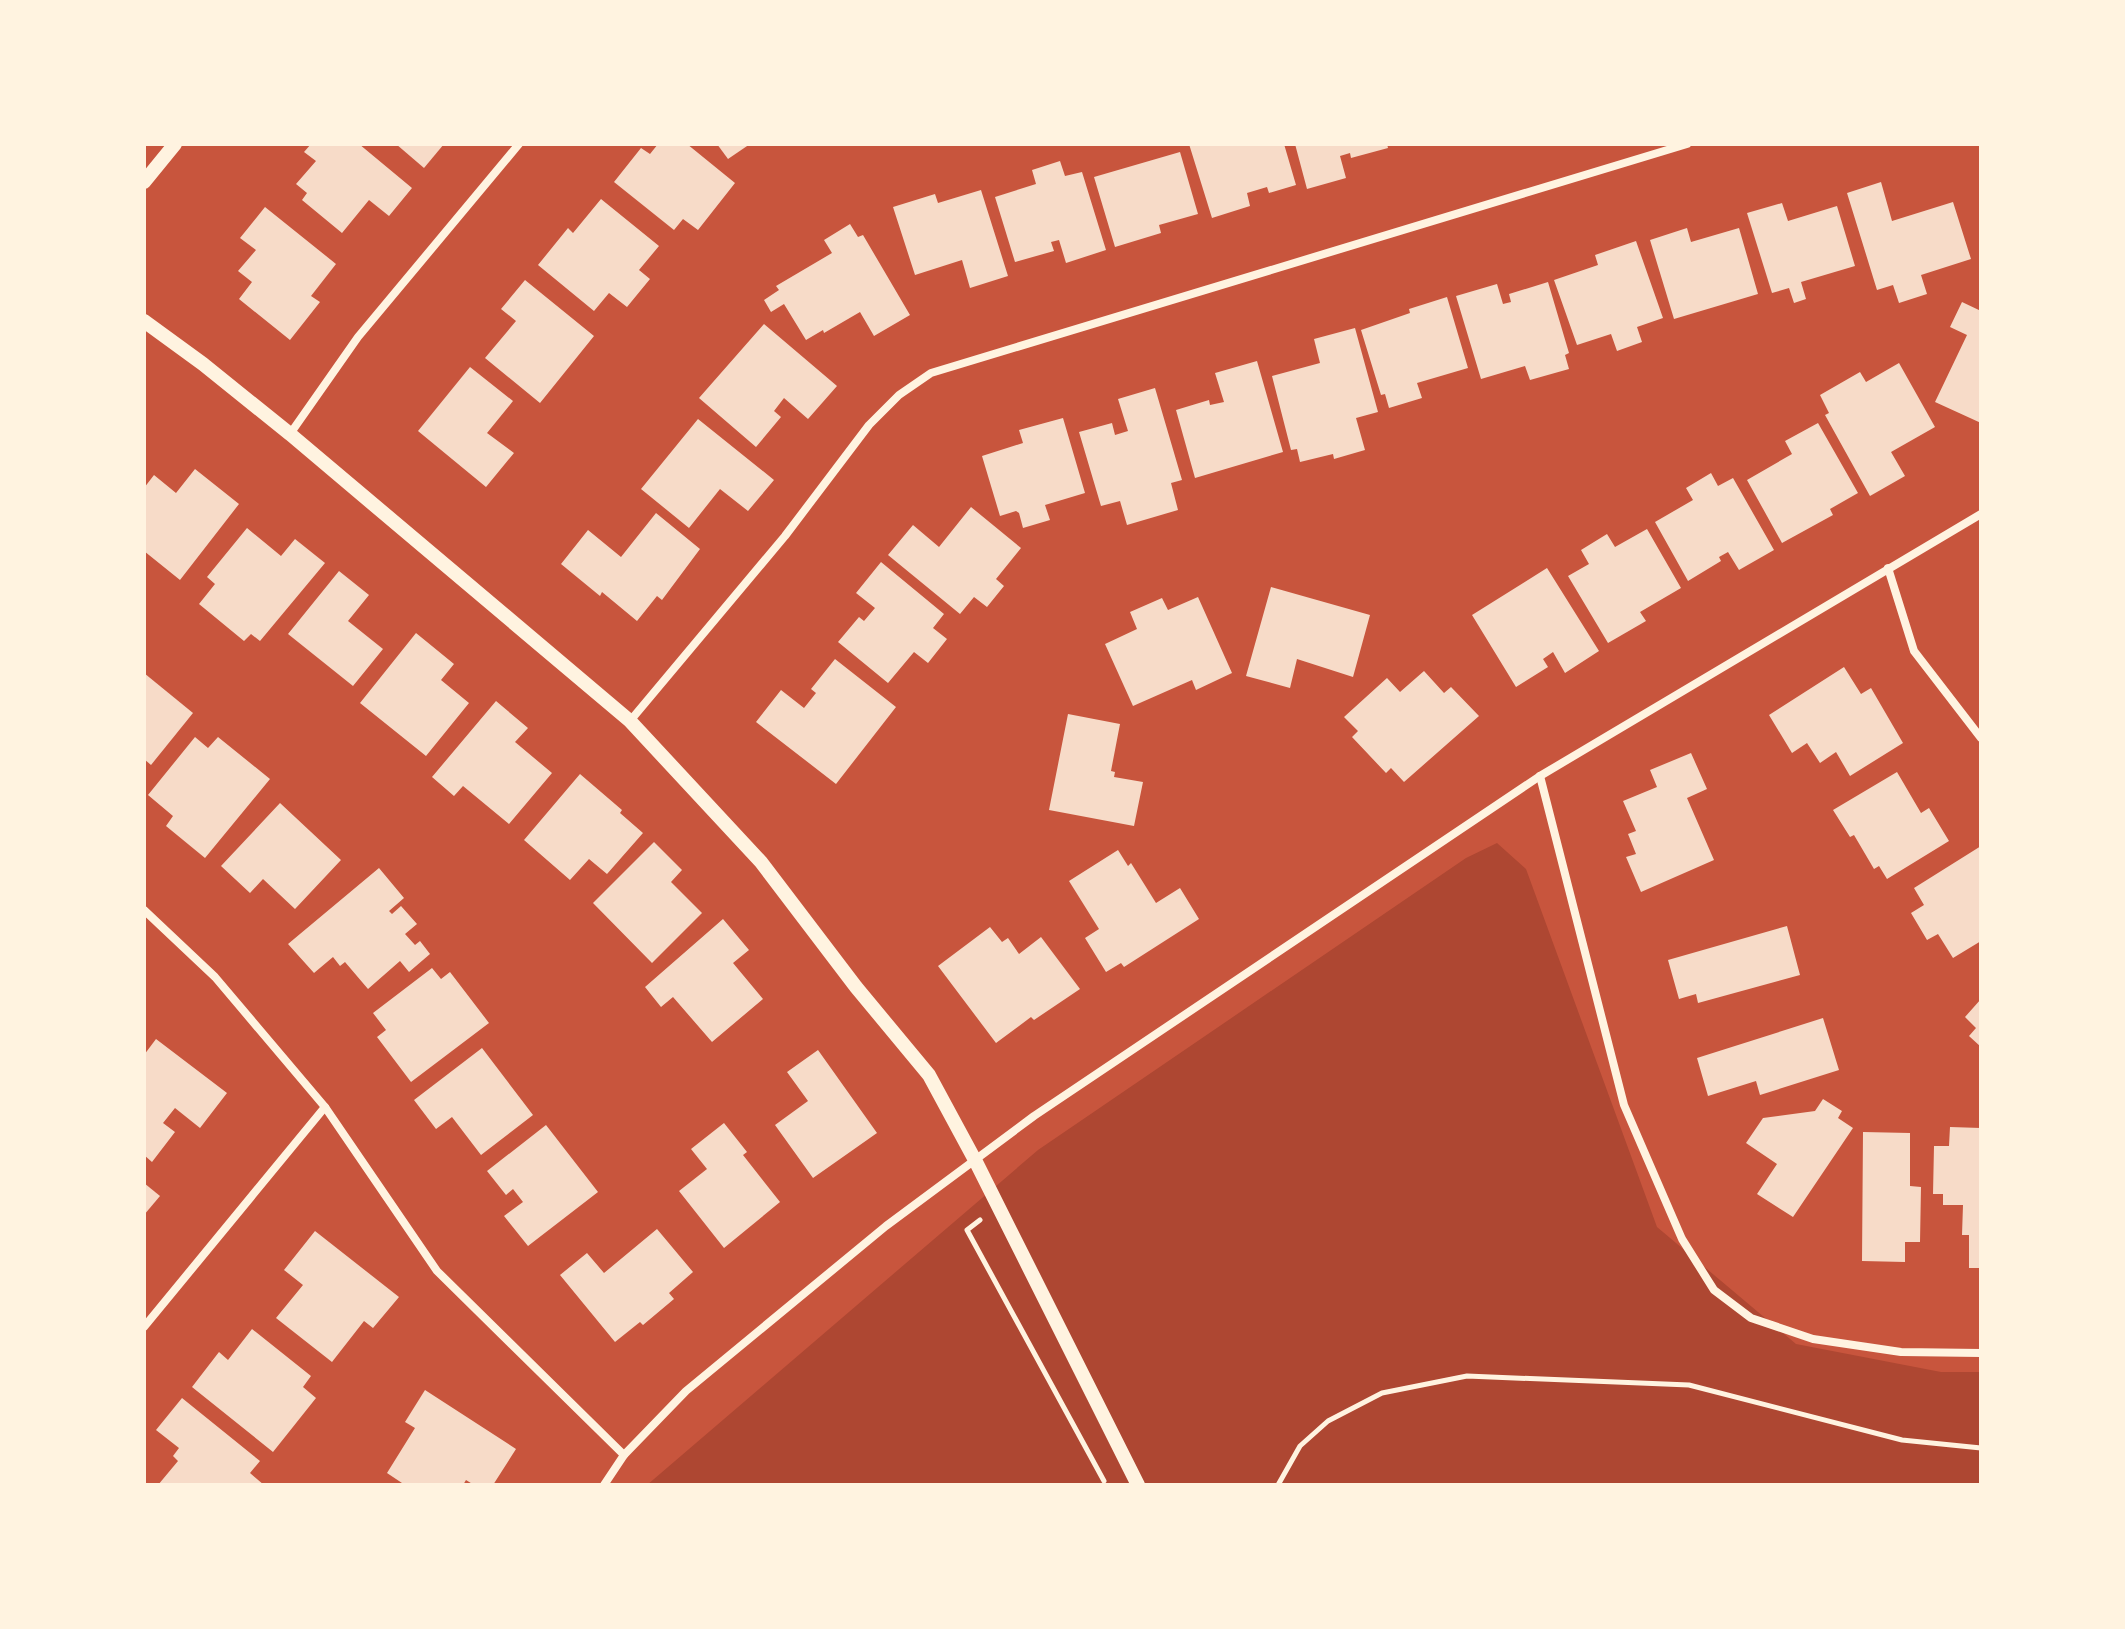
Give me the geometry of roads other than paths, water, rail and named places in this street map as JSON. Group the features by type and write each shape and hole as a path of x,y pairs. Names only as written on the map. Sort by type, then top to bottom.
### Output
{"street":[{"path":"144,182 175,144"},
{"path":"290,434 358,337 519,144"},
{"path":"630,721 785,536 869,425 899,395 931,373 1687,144"},
{"path":"144,321 290,434 630,721 761,862 856,987 929,1075 999,1207 1138,1485"},
{"path":"604,1485 624,1455 686,1391 886,1226 1034,1116 1540,776 1981,514"},
{"path":"1888,568 1914,651 1981,738"},
{"path":"1540,776 1624,1105 1682,1239 1714,1290 1751,1318 1813,1339 1901,1352 1981,1353"},
{"path":"144,910 215,977 325,1107 437,1271 624,1455"},
{"path":"144,1327 325,1107"}]}
